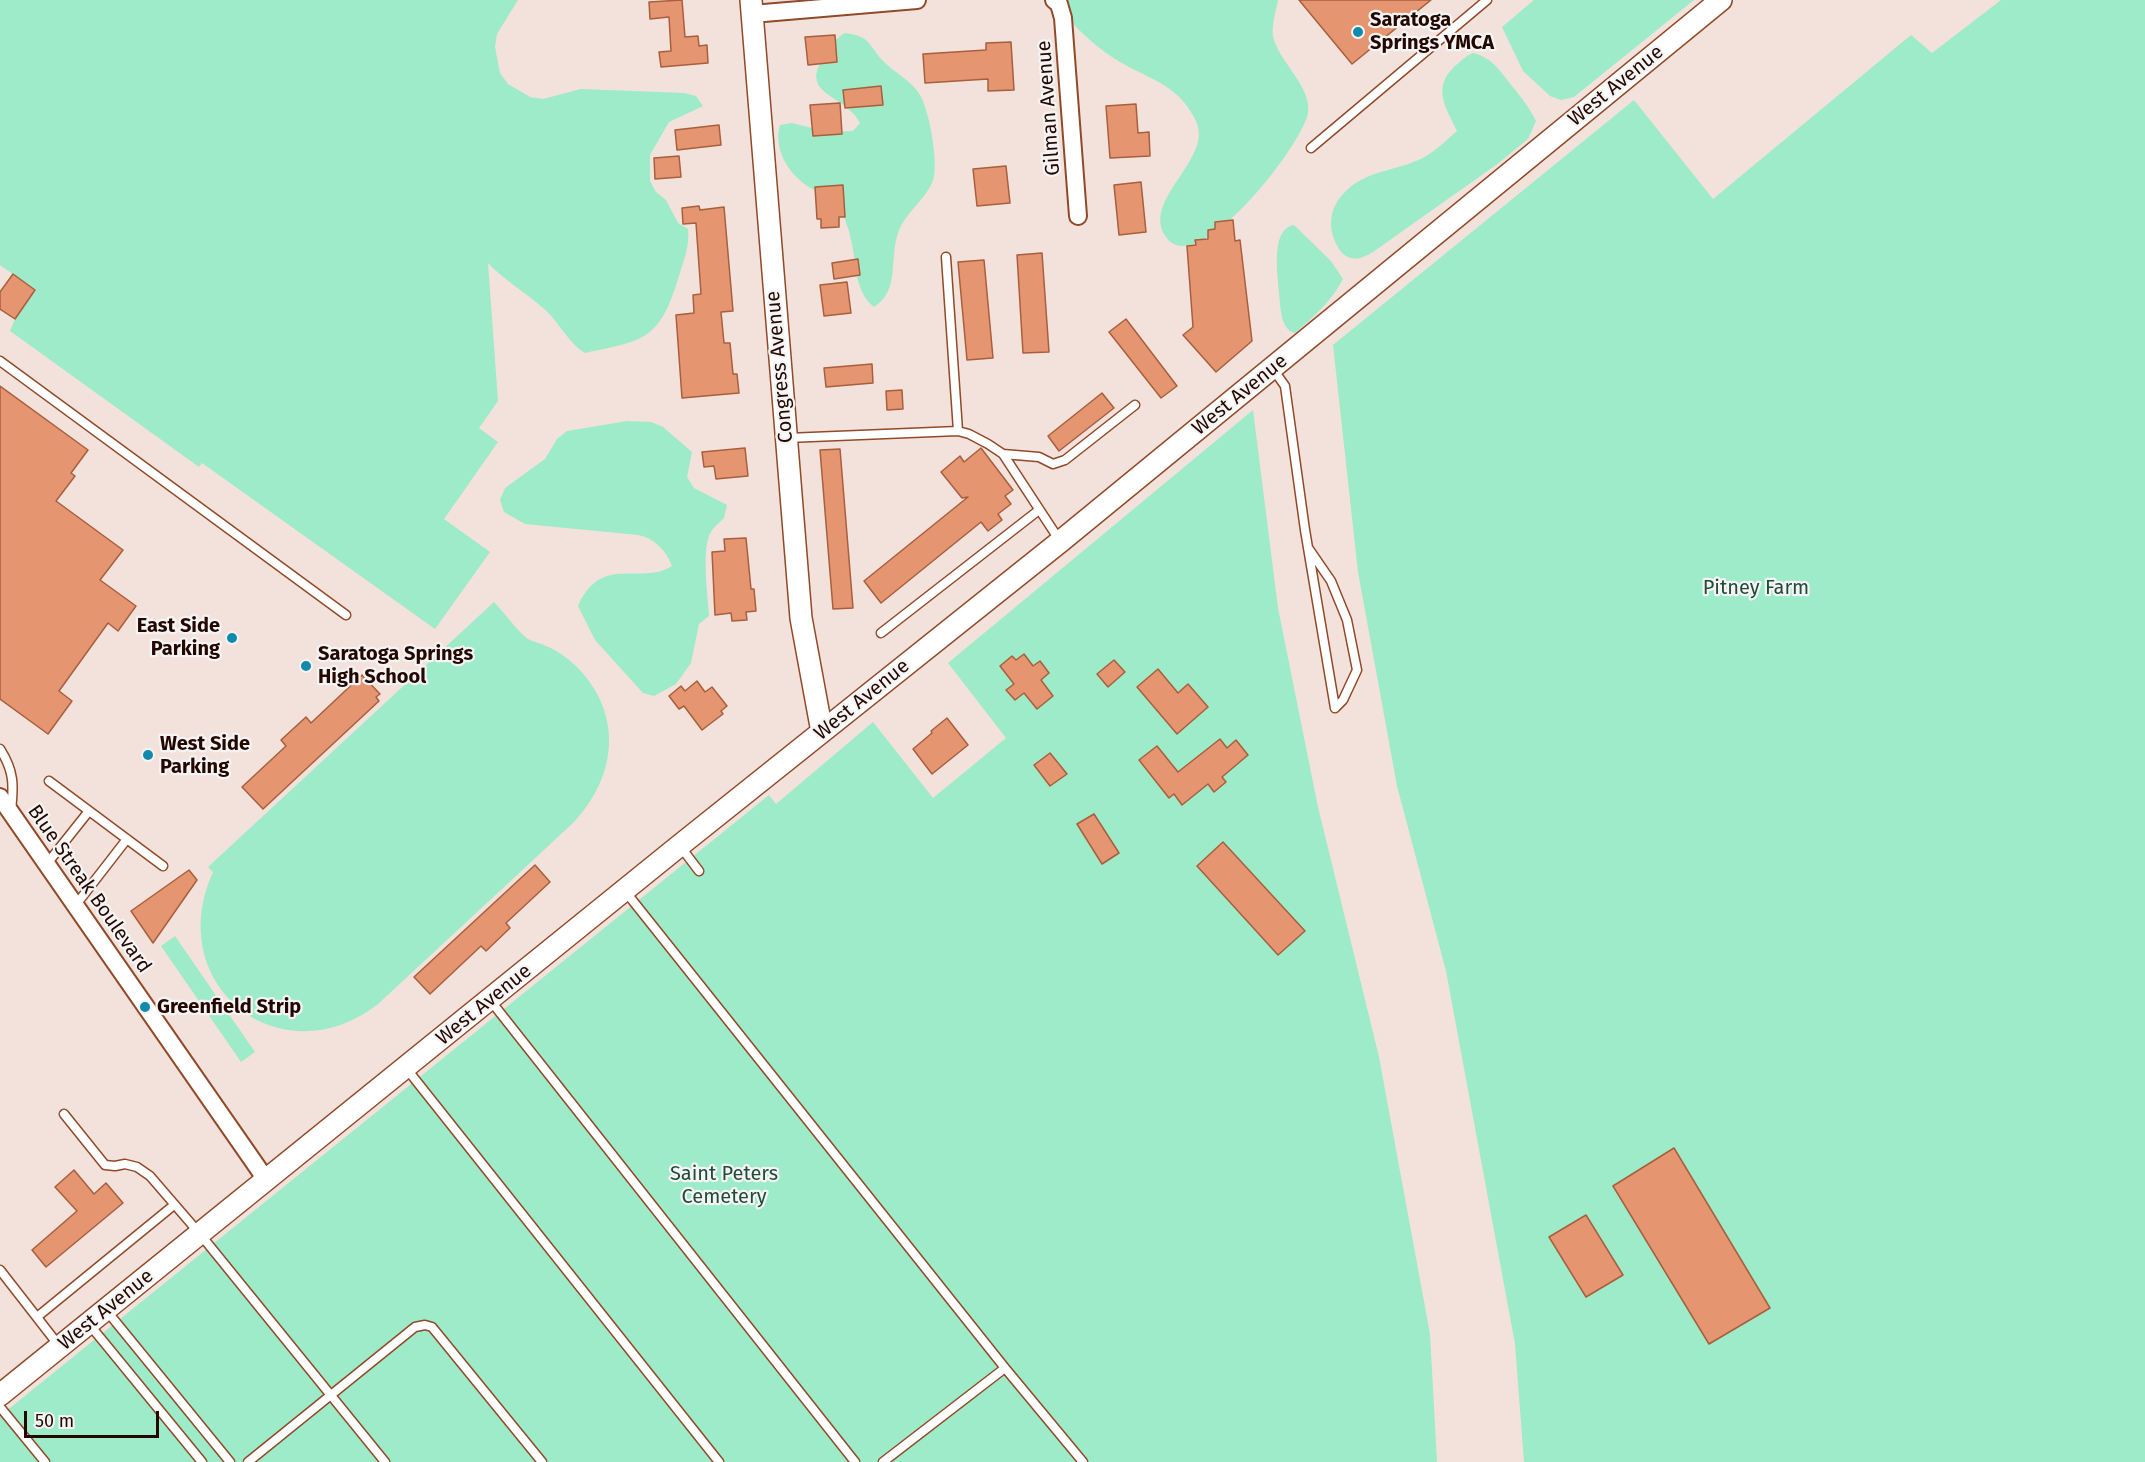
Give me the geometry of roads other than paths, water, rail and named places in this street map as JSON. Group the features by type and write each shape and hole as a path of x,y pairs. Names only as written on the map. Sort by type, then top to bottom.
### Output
{"street":[{"path":"752,7 917,0"},
{"name":"Gilman Avenue","path":"1054,0 1059,4 1063,18 1078,216"},
{"name":"West Avenue","path":"0,1395 1061,541 1721,0"},
{"name":"Congress Avenue","path":"752,7 801,618 822,732"},
{"name":"Blue Streak Boulevard","path":"0,798 267,1181"}],"lane":[{"path":"1311,148 1487,0"},
{"path":"946,257 958,431"},
{"path":"0,361 346,615"},
{"path":"1273,369 1285,386 1309,549 1335,708 1343,700 1357,670 1347,620 1331,581 1317,557 1309,549"},
{"path":"1003,454 1039,457 1053,464 1065,460 1135,405"},
{"path":"786,438 958,431 988,444 1003,454 1061,541"},
{"path":"881,633 1039,510"},
{"path":"0,749 10,767 14,787 10,813"},
{"path":"49,782 163,866"},
{"path":"46,865 89,811"},
{"path":"75,906 127,839"},
{"path":"680,846 699,871"},
{"path":"625,891 1005,1368 1083,1462"},
{"path":"490,1000 855,1462"},
{"path":"406,1068 719,1462"},
{"path":"64,1114 105,1165 125,1164 137,1167 150,1176 200,1234 385,1462"},
{"path":"37,1317 174,1204"},
{"path":"0,1270 60,1348"},
{"path":"106,1310 230,1462"},
{"path":"89,1324 202,1462"},
{"path":"248,1462 415,1327 425,1325 432,1327 542,1462"},
{"path":"883,1462 1005,1368"},
{"path":"0,1407 45,1462"}],"place":[{"name":"Saratoga Springs YMCA","path":"1358,32"},
{"name":"East Side Parking","path":"232,638"},
{"name":"Saratoga Springs High School","path":"306,666"},
{"name":"West Side Parking","path":"148,755"},
{"name":"Greenfield Strip","path":"145,1007"}],"park label":[{"name":"Pitney Farm","path":"1756,588"},
{"name":"Saint Peters Cemetery","path":"724,1186"}]}
